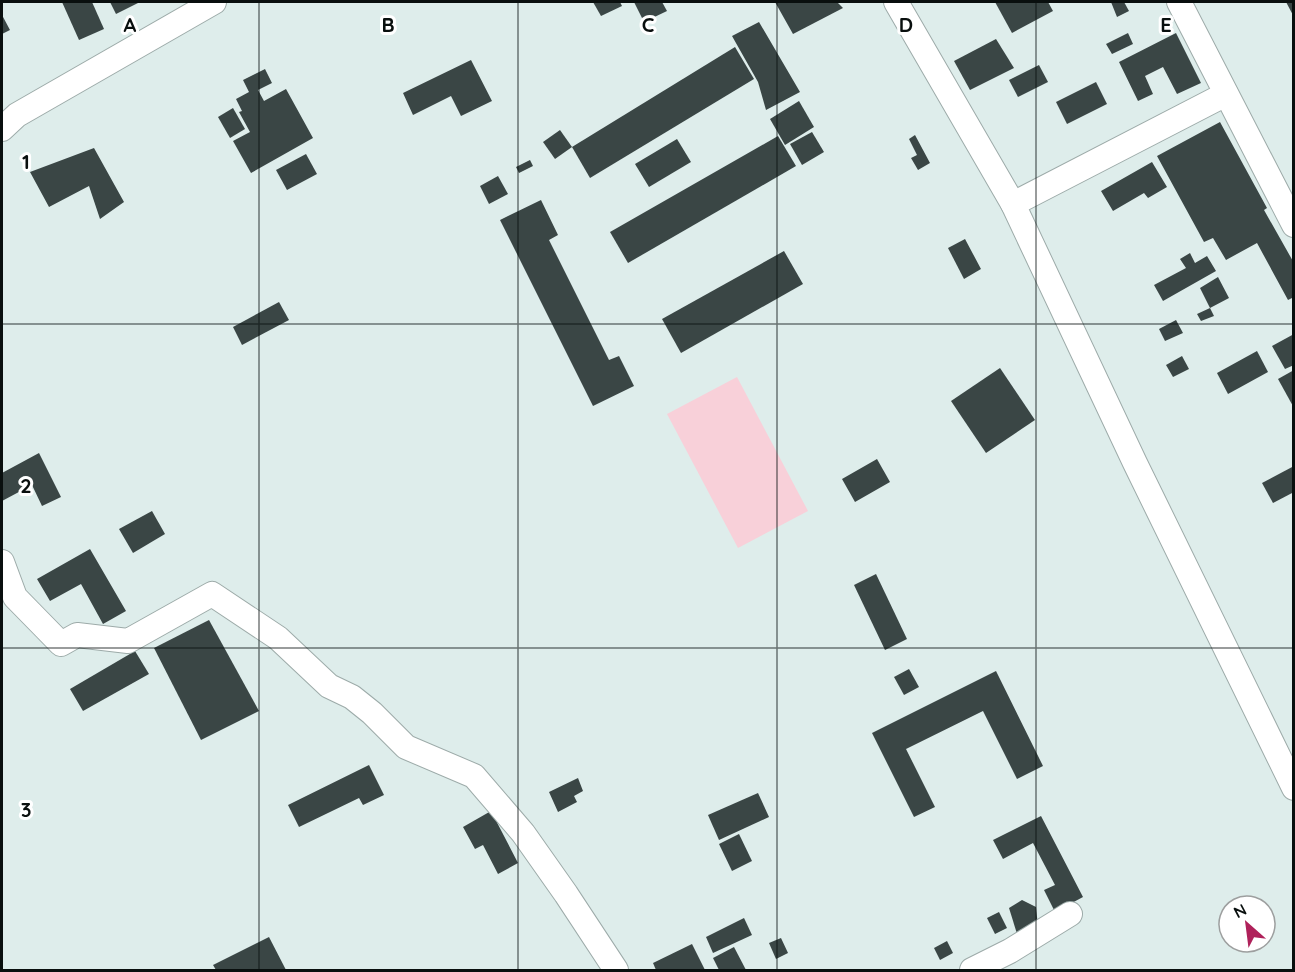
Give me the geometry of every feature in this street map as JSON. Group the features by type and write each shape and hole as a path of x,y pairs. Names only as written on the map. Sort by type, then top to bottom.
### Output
{"street":[{"path":"2,129 17,115 214,2"},
{"path":"896,2 1013,204 1135,463 1293,788"},
{"path":"1179,2 1293,225"},
{"path":"1013,204 1226,94"},
{"path":"2,562 15,597 62,644 77,635 128,641 212,594 278,638 329,686 358,702 406,747 474,776 523,833 616,970"},
{"path":"972,970 1010,951 1070,914"}],"shaded area":[{"path":"737,377 808,511 738,548 667,414"}],"building":[{"path":"62,2 92,2 104,29 79,40"},
{"path":"110,2 140,2 116,14"},
{"path":"593,2 620,2 622,6 601,16"},
{"path":"634,2 662,2 667,11 644,22"},
{"path":"775,2 837,2 843,8 793,34"},
{"path":"995,2 1048,2 1053,11 1012,33"},
{"path":"1111,2 1124,2 1129,11 1117,17"},
{"path":"1286,2 1294,2 1294,17"},
{"path":"2,15 10,30 2,34"},
{"path":"759,22 800,92 766,110 758,82 732,36"},
{"path":"1128,33 1133,44 1112,54 1106,44"},
{"path":"1176,33 1201,83 1177,94 1163,67 1145,76 1153,94 1138,101 1119,62"},
{"path":"996,39 1014,68 970,90 954,61"},
{"path":"735,47 754,79 590,178 572,147"},
{"path":"471,60 492,101 461,116 451,96 413,115 403,93"},
{"path":"1039,65 1048,82 1018,97 1009,80"},
{"path":"265,69 272,83 258,90 264,101 286,89 313,138 251,173 233,141 250,132 239,112 242,111 236,99 249,92 243,80"},
{"path":"1096,82 1107,104 1067,124 1056,102"},
{"path":"799,101 814,127 785,145 770,119"},
{"path":"233,108 245,129 230,138 218,117"},
{"path":"1220,122 1267,208 1264,210 1294,263 1294,297 1288,300 1257,243 1226,260 1213,238 1204,242 1157,156"},
{"path":"560,130 572,147 555,159 543,142"},
{"path":"812,132 824,152 802,165 790,144"},
{"path":"915,135 930,163 918,170 911,158 917,155 909,139"},
{"path":"778,136 796,166 628,263 610,232"},
{"path":"677,139 691,162 649,187 635,164"},
{"path":"94,148 124,202 100,219 89,186 49,207 30,172"},
{"path":"306,154 317,174 287,190 276,170"},
{"path":"530,160 533,166 519,173 516,167"},
{"path":"1152,162 1167,187 1148,198 1144,193 1113,211 1101,191"},
{"path":"498,176 508,194 489,204 480,186"},
{"path":"541,200 558,235 549,240 609,360 619,356 634,386 593,406 500,220"},
{"path":"965,239 981,269 964,279 948,248"},
{"path":"784,251 803,284 681,353 662,319"},
{"path":"1190,253 1195,263 1207,256 1216,271 1163,301 1154,285 1186,268 1180,259"},
{"path":"1218,277 1229,298 1210,308 1200,288"},
{"path":"279,302 289,320 242,345 233,327"},
{"path":"1210,308 1214,316 1201,321 1197,314"},
{"path":"1176,320 1183,333 1165,341 1159,329"},
{"path":"1294,334 1294,365 1285,369 1272,346"},
{"path":"1257,351 1268,372 1228,394 1217,373"},
{"path":"1182,356 1189,369 1173,377 1166,365"},
{"path":"1000,368 1035,420 986,453 951,401"},
{"path":"1294,370 1294,408 1278,379"},
{"path":"39,453 61,497 42,506 32,485 2,501 2,473"},
{"path":"877,459 890,482 855,502 842,479"},
{"path":"1294,466 1294,492 1273,503 1262,483"},
{"path":"152,511 165,534 133,553 119,529"},
{"path":"90,549 126,611 103,624 81,584 50,601 37,579"},
{"path":"876,574 907,639 885,650 854,585"},
{"path":"209,620 259,711 201,740 154,648"},
{"path":"135,651 149,674 83,711 70,689"},
{"path":"909,669 919,687 904,695 894,677"},
{"path":"996,671 1043,766 1017,779 983,711 906,749 935,807 914,817 872,733"},
{"path":"369,765 384,795 363,805 359,798 299,827 288,805"},
{"path":"578,778 583,791 574,796 577,802 558,812 549,792"},
{"path":"758,793 769,817 719,840 708,815"},
{"path":"491,811 518,863 498,874 483,845 475,849 463,827"},
{"path":"1041,816 1083,897 1055,912 1044,890 1055,885 1033,843 1003,859 993,840"},
{"path":"739,834 752,861 732,871 719,844"},
{"path":"1022,900 1036,907 1038,927 1018,937 1009,908"},
{"path":"999,912 1007,928 995,934 987,918"},
{"path":"744,918 752,935 713,953 706,937"},
{"path":"269,937 286,970 216,970 213,965"},
{"path":"781,938 788,953 776,959 769,943"},
{"path":"947,941 953,953 940,960 934,948"},
{"path":"692,944 705,970 656,970 653,963"},
{"path":"734,947 746,970 719,970 713,958"}]}
